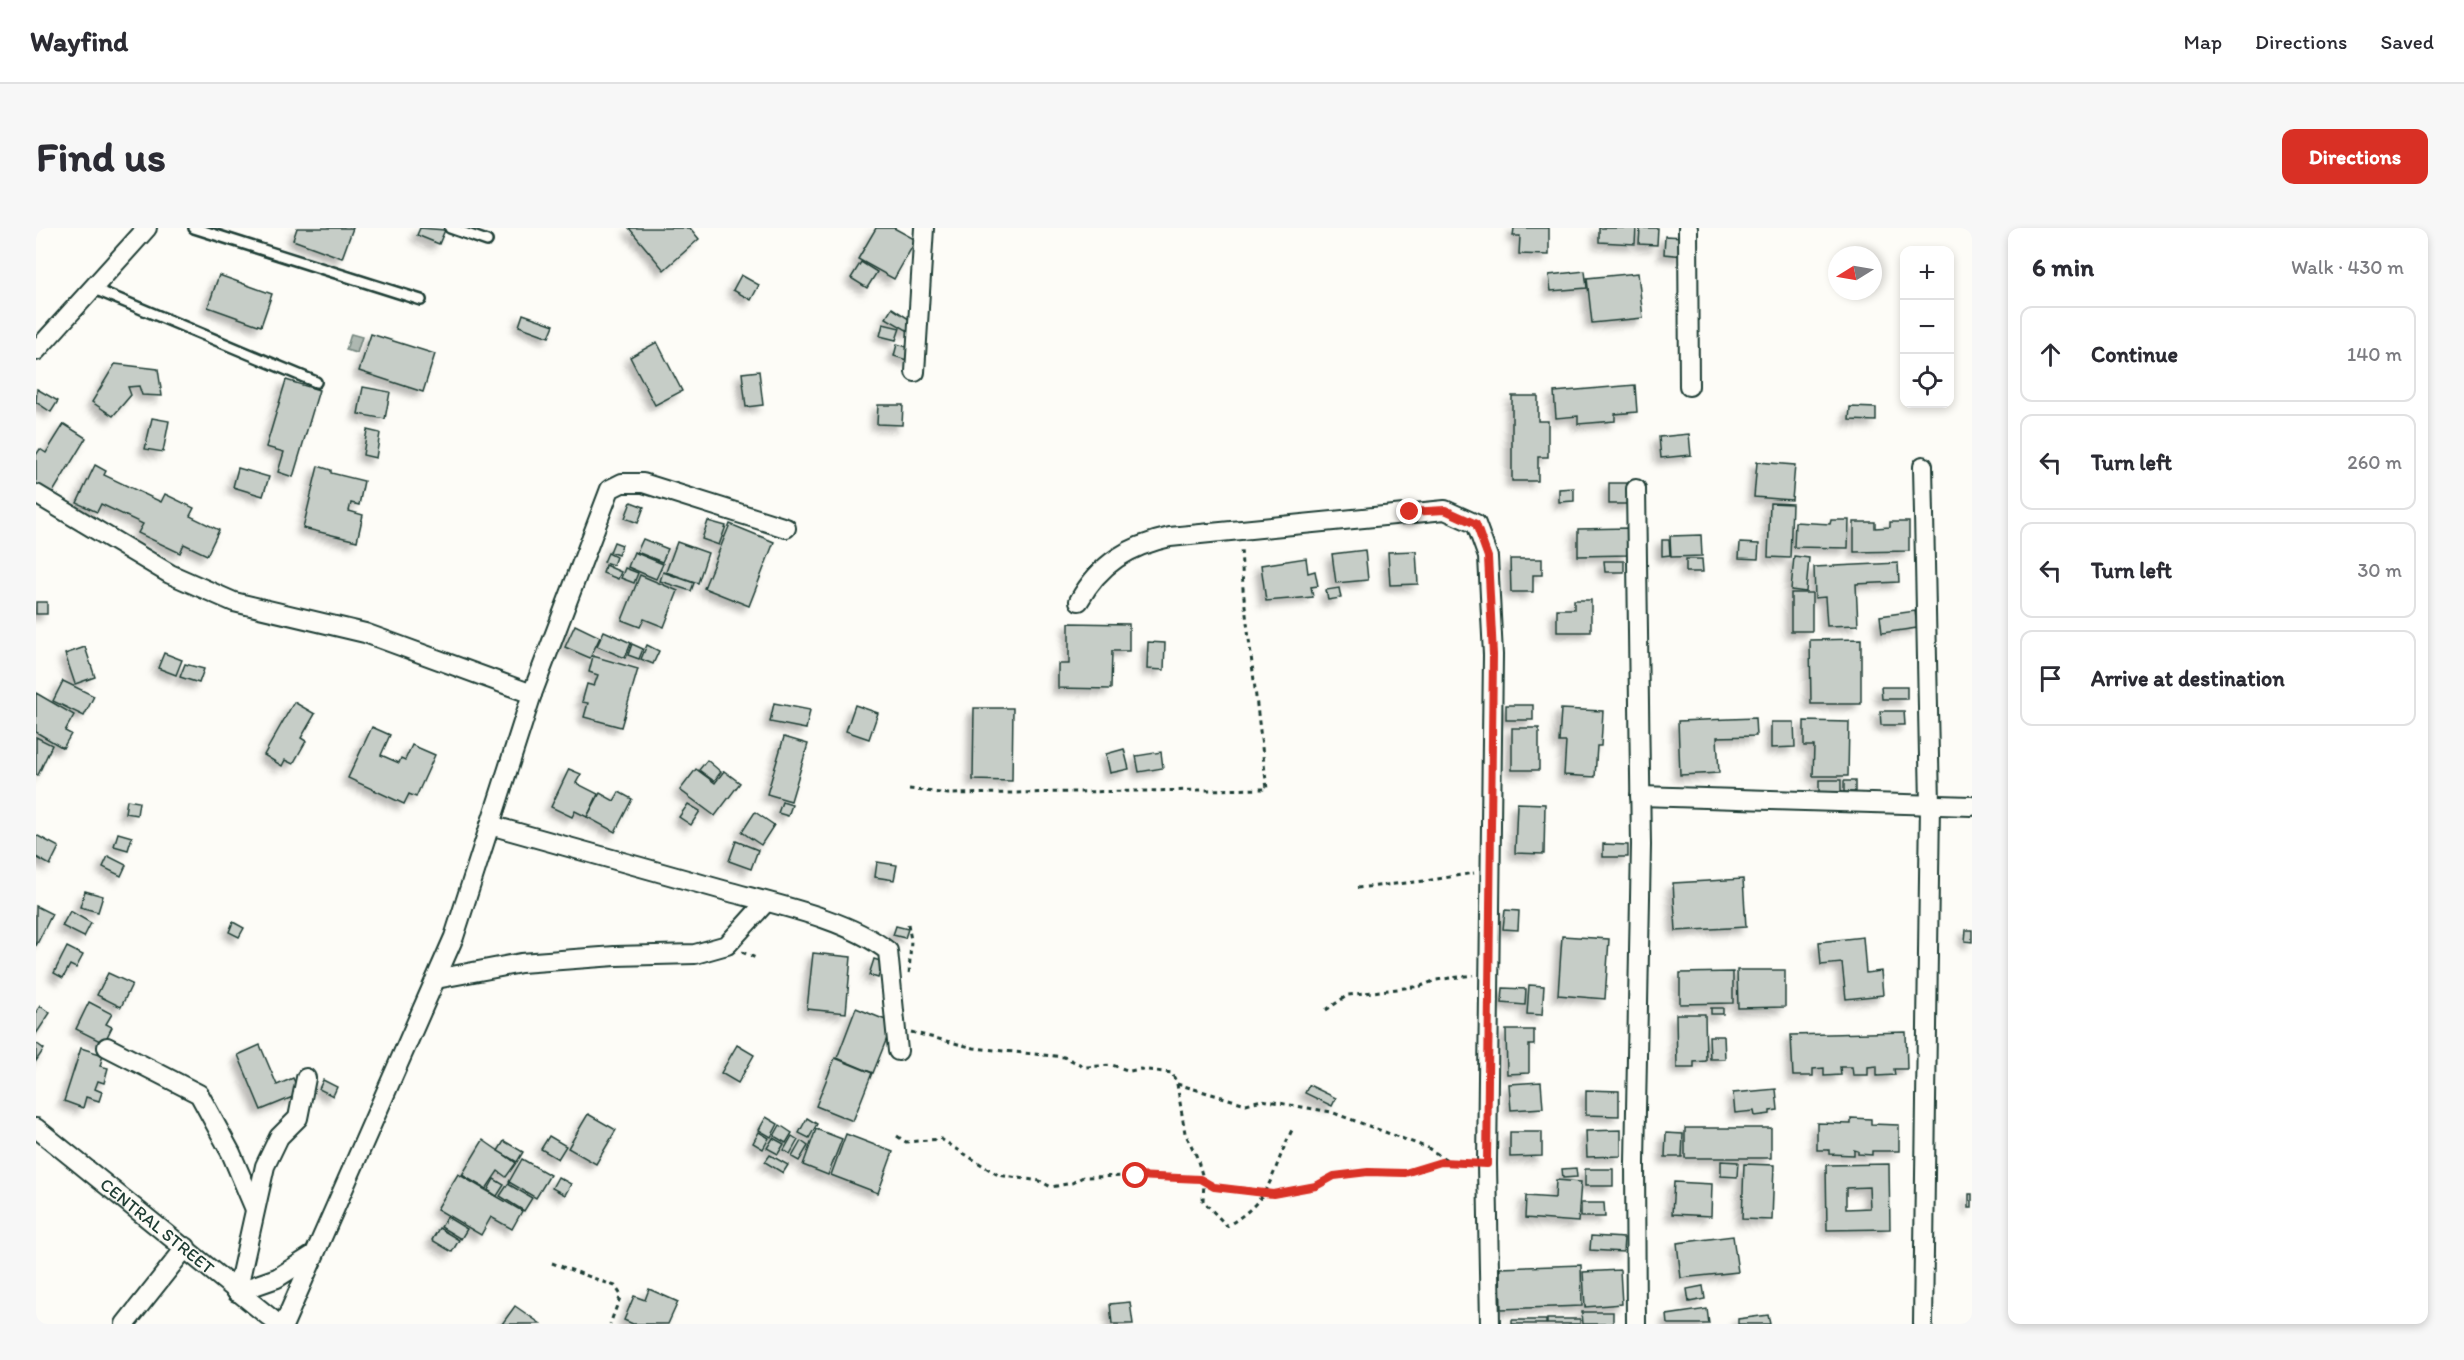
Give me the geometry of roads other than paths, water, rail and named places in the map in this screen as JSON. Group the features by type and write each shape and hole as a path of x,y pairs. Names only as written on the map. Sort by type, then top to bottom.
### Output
{"street":[{"path":"36,351 147,228"},
{"path":"915,372 924,228"},
{"path":"1688,228 1689,386"},
{"path":"1923,466 1930,804 1923,1324"},
{"path":"284,1324 454,937 532,694 610,489 622,483 643,483 786,528"},
{"path":"1636,489 1640,796 1635,1163 1636,1324"},
{"path":"36,494 170,574 234,602 364,633 532,694"},
{"path":"1080,601 1093,579 1108,563 1147,542 1182,536 1241,532 1445,510 1476,524 1488,557 1493,644 1487,1164 1490,1324"},
{"path":"1640,796 1972,806"},
{"path":"490,825 766,902 849,928 872,938 888,951 898,1052"},
{"path":"436,978 521,963 615,956 695,954 727,945 766,902"},
{"path":"108,1047 199,1094 231,1153 254,1207"},
{"path":"237,1292 252,1231 254,1207 265,1166 279,1137 298,1118 306,1078"},
{"name":"CENTRAL STREET","path":"36,1128 186,1247 278,1324"},
{"path":"125,1324 186,1247"},
{"path":"237,1292 277,1278 313,1255"}],"lane":[{"path":"194,228 421,300"},
{"path":"450,228 487,242"},
{"path":"92,288 316,382"}]}
